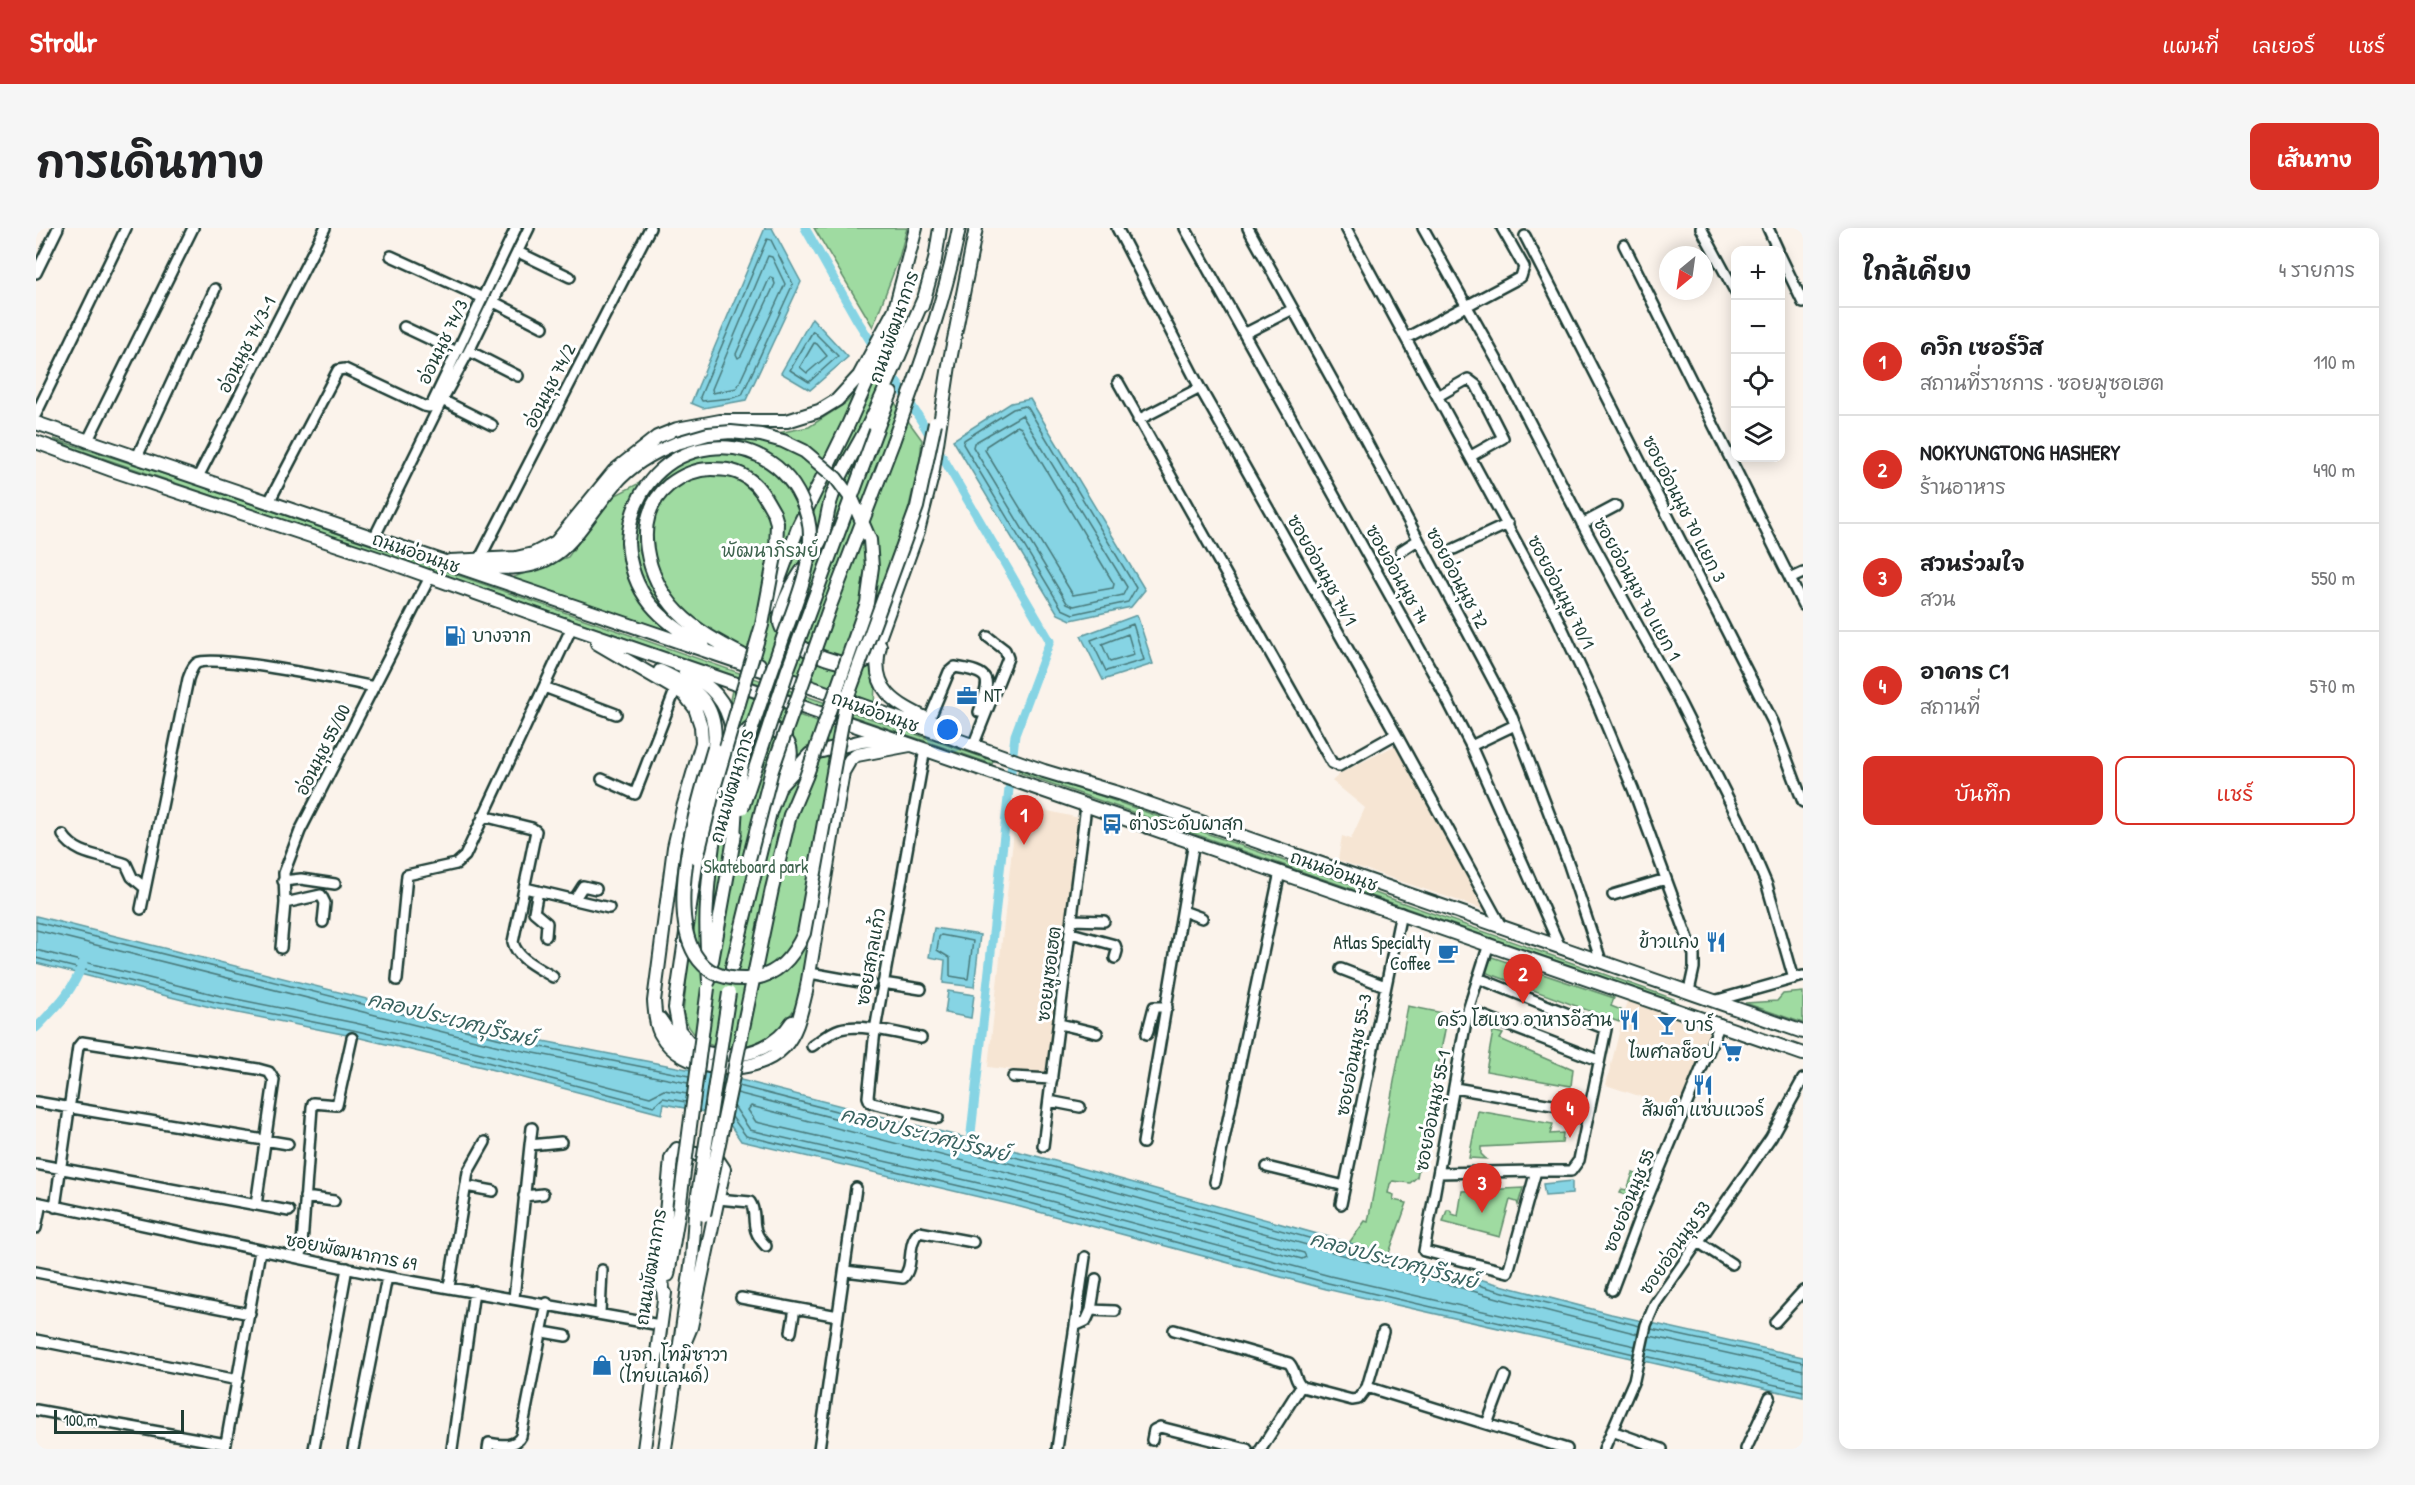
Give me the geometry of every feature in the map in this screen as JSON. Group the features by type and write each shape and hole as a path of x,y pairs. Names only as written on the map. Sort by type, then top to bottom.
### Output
{"main road":[{"path":"694,1048 679,1030 675,1008 697,858 714,788 762,626 799,525 892,316 916,228"},
{"name":"ถนนพัฒนาการ","path":"644,1449 708,985 730,856 745,794 876,431 888,390 924,298 940,228"},
{"name":"ถนนพัฒนาการ","path":"700,1214 748,863 772,770 939,312 959,228"},
{"path":"615,646 693,688 708,705 712,714 714,748 692,828 683,896 685,929 691,946 707,967 734,978 755,978 773,971 787,961 798,947 804,933 846,701 917,507 937,426 976,228"},
{"path":"443,562 516,558 533,554 556,542 614,471 657,437 686,427 720,421 770,422 799,419 837,400 870,365"},
{"path":"888,390 832,497 821,539 792,586 780,619 782,630 799,646 825,657 852,664 861,663 870,658 888,619"},
{"name":"ถนนอ่อนนุช","path":"36,423 780,676 972,746 1121,794 1803,1032"},
{"path":"937,426 932,476 918,531 879,651 879,676 895,702 972,746"},
{"path":"443,562 510,569 526,567 550,558 563,550 579,534 615,484 646,458 676,443 708,434 731,432 761,435 783,441 804,451 836,478 853,501 870,540 872,567 867,603 806,777 790,815 772,889 700,1214 665,1449"},
{"name":"ถนนอ่อนนุช","path":"36,442 112,470 430,577 556,622 615,646 893,738 1803,1054"},
{"path":"734,841 736,800 744,756 801,586 810,542 804,510 788,480 778,468 742,450 727,447 696,450 680,456 663,467 648,482 632,513 628,542 629,559 646,599 658,613 679,631 707,648 741,664"},
{"path":"762,626 776,551 777,523 774,513 762,493 744,476 729,470 698,470 675,481 658,496 648,515 646,537 649,557 656,578 676,610 695,627 780,676"},
{"path":"556,622 696,677 716,694 729,713 732,731 732,759"},
{"path":"615,646 684,694 695,708 701,726 702,744 674,847 654,1001 661,1034 679,1053 697,1062 723,1068 738,1068 771,1059 785,1046 792,1036 810,973 836,810 847,764 857,755 919,747"},
{"path":"708,985 706,925 712,842 732,759 741,737 748,727 755,724 771,727 788,740 792,747 791,759 770,812 732,967"},
{"path":"780,786 810,754 862,741 893,738"},
{"path":"1682,1011 1689,991"},
{"path":"654,1001 665,1028 694,1048 723,1056 758,1051 776,1041 803,1003"},
{"path":"664,1299 661,1269 671,1158 676,1149 721,1162 724,1169 691,1327 676,1363"}],"street":[{"path":"36,273 58,228"},
{"path":"36,414 126,228"},
{"path":"87,442 193,228"},
{"name":"อ่อนนุช 74/3-1","path":"198,477 325,228"},
{"name":"อ่อนนุช 74/3","path":"268,502 338,370 345,369 429,407 516,228"},
{"path":"374,538 529,228"},
{"name":"อ่อนนุช 74/2","path":"479,560 650,228"},
{"name":"ซอยอ่อนนุช 74/1","path":"1117,228 1200,388 1396,734 1501,926"},
{"name":"ซอยอ่อนนุช 74","path":"1185,228 1431,669 1471,746 1560,947"},
{"name":"ซอยอ่อนนุช 72","path":"1248,228 1418,540 1515,725 1569,865 1601,961"},
{"name":"ซอยอ่อนนุช 70 แยก 1","path":"1423,228 1508,380 1582,524 1682,706 1739,820 1767,885 1798,977"},
{"path":"1406,338 1519,278 1524,273 1523,265 1502,228"},
{"path":"1701,228 1731,284"},
{"path":"1768,228 1776,246"},
{"name":"ซอยอ่อนนุช 70/1","path":"1350,229 1406,338 1558,619 1597,703 1639,805 1694,955 1689,991"},
{"name":"ซอยอ่อนนุช 70 แยก 3","path":"1525,236 1768,711 1803,801"},
{"path":"1624,245 1802,602"},
{"path":"518,252 570,277"},
{"path":"391,256 483,297"},
{"path":"1785,265 1803,303"},
{"path":"137,457 214,289"},
{"path":"494,302 543,327"},
{"path":"1244,334 1293,309"},
{"path":"404,327 457,352"},
{"path":"469,351 518,376"},
{"path":"1438,396 1468,379 1476,385 1503,438 1471,456"},
{"path":"1118,382 1332,763 1339,766 1396,734"},
{"path":"1138,420 1200,388"},
{"path":"442,400 492,425"},
{"path":"1582,524 1616,506"},
{"path":"1454,549 1508,524"},
{"path":"1401,551 1418,540"},
{"path":"1790,579 1803,573"},
{"name":"อ่อนนุช 55/00","path":"281,948 285,903 283,881 286,866 300,831 430,577"},
{"path":"397,980 407,875 456,864 460,861 571,629"},
{"path":"972,746 1008,658 1005,650 988,637"},
{"path":"141,909 186,690 194,665 200,662 213,662 242,665 374,687"},
{"path":"929,720 949,672 955,667 984,675 987,680 988,685 978,711"},
{"path":"544,687 616,714"},
{"path":"602,779 635,794 676,688"},
{"path":"1471,746 1515,725"},
{"name":"ซอยสกุลแก้ว","path":"919,747 875,1030 868,1097 870,1102 938,1118"},
{"name":"ซอยมูซอเฮต","path":"1043,1146 1086,806"},
{"path":"483,816 537,831 513,942 514,948 528,961 553,977"},
{"path":"63,835 69,844 81,850 126,864 132,877 145,888"},
{"path":"1143,1143 1194,842"},
{"path":"1215,1182 1280,872"},
{"path":"283,881 301,879 335,884"},
{"path":"1613,895 1666,879"},
{"path":"574,900 583,886 596,888"},
{"path":"525,888 609,908"},
{"path":"538,891 534,912 547,923 546,936"},
{"path":"285,903 321,895 325,903 323,922"},
{"path":"1183,911 1202,918"},
{"name":"ซอยอ่อนนุช 55-3","path":"1341,1204 1401,913"},
{"path":"1073,920 1104,921"},
{"path":"1071,933 1115,945 1117,951 1115,958"},
{"name":"ซอยอ่อนนุช 55-1","path":"1489,944 1468,1010 1424,1251 1508,1272 1536,1171"},
{"path":"1341,969 1385,986"},
{"path":"810,973 871,984"},
{"path":"1714,1001 1798,977"},
{"path":"1438,1173 1571,1171 1579,1160 1606,1029 1478,978"},
{"path":"883,983 921,989"},
{"path":"1147,1034 1154,1007 1167,1007"},
{"path":"1468,1010 1598,1060"},
{"path":"1060,1024 1097,1033"},
{"name":"ซอยอ่อนนุช 55","path":"1612,1290 1720,1024"},
{"path":"812,1046 840,1029 875,1030 921,1038"},
{"path":"301,1258 312,1107 313,1103 318,1102 337,1105 352,1038"},
{"path":"55,1206 78,1047 82,1042 269,1072 274,1080 256,1205"},
{"path":"1012,1077 1052,1079"},
{"name":"ซอยอ่อนนุช 53","path":"1604,1449 1624,1407 1639,1361 1646,1325 1655,1304 1771,1137 1803,1079"},
{"path":"1455,1088 1581,1110 1587,1114"},
{"path":"1049,1101 1080,1107"},
{"path":"36,1102 288,1144"},
{"path":"514,1298 532,1128"},
{"path":"449,1287 468,1172 485,1142"},
{"path":"530,1145 561,1142"},
{"path":"36,1164 289,1211"},
{"path":"1267,1167 1345,1186"},
{"path":"466,1186 493,1191"},
{"path":"819,1449 856,1188"},
{"path":"524,1196 543,1194"},
{"path":"305,1197 334,1201"},
{"path":"718,1199 750,1202 753,1207 755,1232 766,1246"},
{"path":"36,1228 38,1203"},
{"name":"ซอยพัฒนาการ 69","path":"38,1203 387,1277 660,1325"},
{"path":"844,1271 903,1278 909,1270 914,1240 919,1232 973,1242"},
{"path":"1698,1242 1732,1264"},
{"path":"36,1410 225,1446 260,1251"},
{"path":"1057,1449 1085,1257"},
{"path":"314,1449 347,1268"},
{"path":"600,1313 602,1270"},
{"path":"36,1272 250,1314"},
{"path":"353,1449 387,1277"},
{"path":"1075,1326 1086,1321 1091,1310 1096,1279"},
{"path":"452,1449 474,1291"},
{"path":"1775,1322 1803,1291"},
{"path":"741,1298 838,1316"},
{"path":"488,1449 489,1443 512,1444 521,1436 548,1304"},
{"path":"791,1332 795,1308"},
{"path":"1091,1310 1115,1311"},
{"path":"1174,1330 1289,1363 1301,1386 1352,1400 1358,1399 1367,1387 1383,1332"},
{"path":"543,1332 566,1336"},
{"path":"36,1340 238,1380"},
{"path":"1487,1424 1505,1376"},
{"path":"1261,1449 1301,1386"},
{"path":"1367,1387 1567,1449"},
{"path":"1746,1449 1770,1397"},
{"path":"1152,1440 1154,1430 1160,1427 1247,1449"},
{"path":"1612,1431 1662,1449"}],"shaded area":[{"path":"1396,745 1486,910 1338,860 1342,836 1351,839 1365,808 1332,781 1341,773"},
{"path":"1017,804 1079,818 1048,1074 988,1067"},
{"path":"1627,1001 1714,1032 1681,1110 1606,1085"}],"green space":[{"path":"814,228 907,228 899,258 873,327"},
{"name":"พัฒนาภิรมย์","path":"874,374 922,440 920,459 905,524 878,595 874,710 501,582 568,557 610,498 714,445 809,427 846,403"},
{"path":"54,439 189,482 993,761 992,764 71,447"},
{"name":"Skateboard park","path":"732,690 836,729 830,758 800,1000 778,1030 752,1044 724,1048 711,1045 699,1038 690,1028 683,1013 697,858"},
{"path":"1019,770 1101,796 1674,999 1674,1002 1018,772"},
{"path":"1492,957 1614,998 1611,1006 1621,1010 1619,1022 1485,972"},
{"path":"1803,992 1803,1023 1745,1003 1777,1001 1783,994"},
{"path":"1408,1006 1448,1014 1417,1177 1410,1183 1393,1181 1390,1184 1388,1193 1394,1195 1393,1200 1407,1203 1388,1256 1346,1247 1365,1221 1368,1222"},
{"path":"1493,1031 1503,1034 1500,1039 1573,1069 1571,1086 1486,1071"},
{"path":"1478,1111 1553,1124 1550,1134 1563,1133 1562,1143 1481,1147 1481,1154 1486,1159 1469,1158"},
{"path":"1633,1173 1655,1181 1647,1200 1620,1193 1622,1189 1627,1190"},
{"path":"1523,1188 1518,1205 1517,1202 1510,1200 1500,1237 1443,1222 1447,1210 1458,1216 1462,1191"}],"water":[{"path":"765,228 772,228 801,282 746,400 703,408 691,403"},
{"path":"812,318 848,357 810,390 781,373"},
{"path":"1030,399 1145,590 1131,607 1071,620 1058,614 953,440 1011,403"},
{"path":"1137,615 1153,664 1103,680 1081,636"},
{"name":"คลองประเวศบุรีรมย์","path":"36,916 502,1033 733,1078 1055,1161 1611,1314 1803,1357 1803,1397 1326,1289 1009,1204 741,1141 724,1116 664,1104 662,1114 482,1067 352,1036 218,1009 36,963"},
{"path":"934,928 980,935 974,987 943,983 945,960 929,957"},
{"path":"948,991 974,995 971,1018 945,1013"},
{"path":"1572,1181 1572,1194 1545,1196 1543,1184"}],"waterway":[{"name":"คลองประเวศบุรีรมย์","path":"805,228 857,320 922,422 1050,641 1015,735 969,1151"},
{"path":"36,1028 69,991 83,963"}],"place":[{"name":"บางจาก","path":"455,636"},
{"name":"NT","path":"967,696"},
{"name":"ต่างระดับผาสุก","path":"1112,824"},
{"name":"ควิก เซอร์วิส","path":"1024,845"},
{"name":"ข้าวแกง","path":"1716,942"},
{"name":"Atlas Specialty Coffee","path":"1448,953"},
{"name":"NOKYUNGTONG HASHERY","path":"1523,1004"},
{"name":"ครัว โฮแซว อาหารอีสาน","path":"1629,1020"},
{"name":"บาร์","path":"1667,1025"},
{"name":"ไพศาลช็อป","path":"1732,1052"},
{"name":"ส้มตำ แซ่บเเวอร์","path":"1703,1085"},
{"name":"อาคาร C1","path":"1570,1138"},
{"name":"สวนร่วมใจ","path":"1482,1213"},
{"name":"บจก. โทมิซาวา (ไทยแลนด์)","path":"602,1365"}]}
